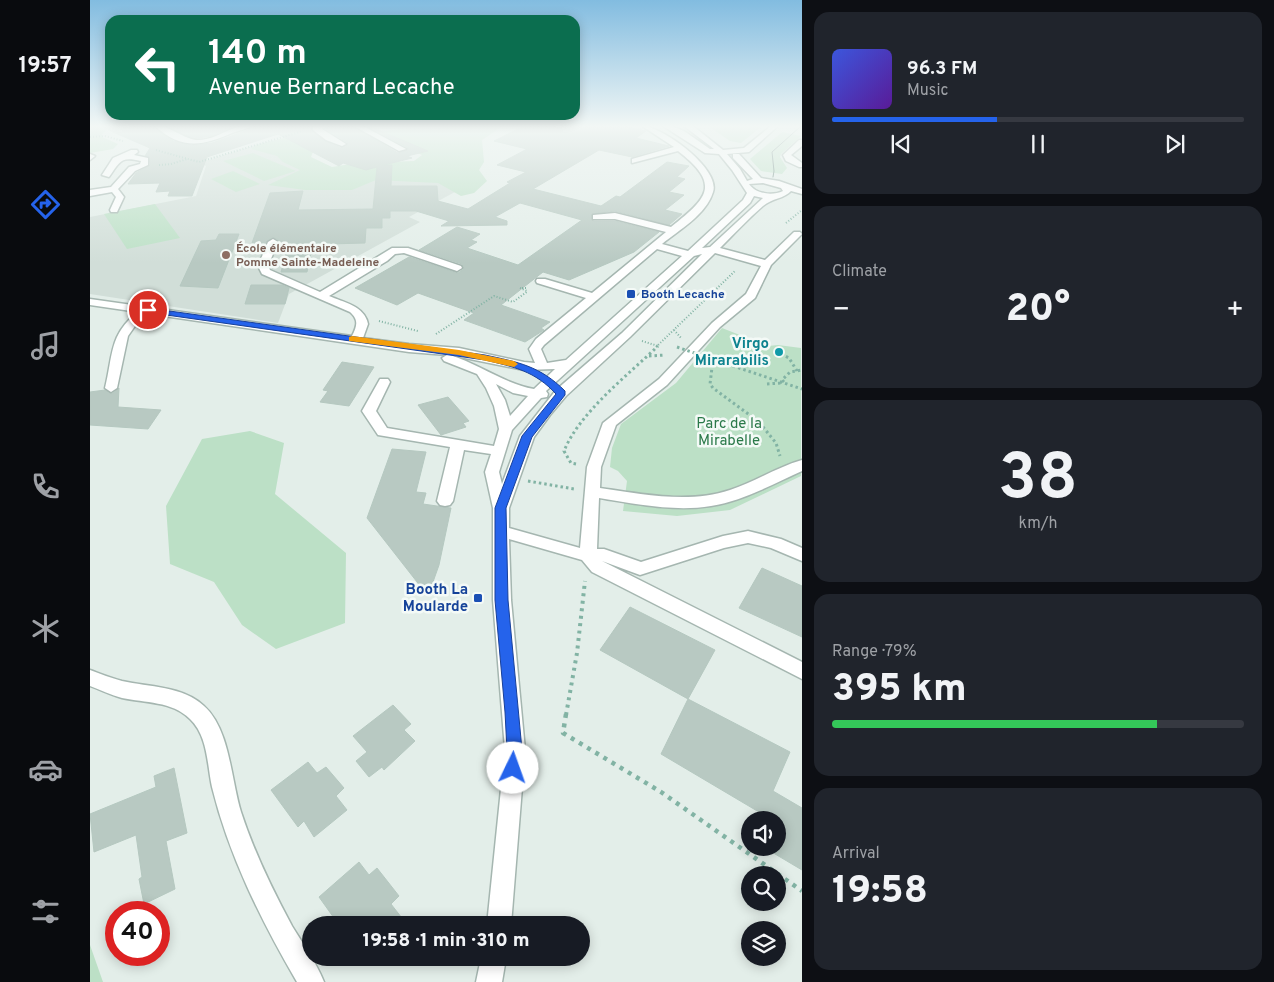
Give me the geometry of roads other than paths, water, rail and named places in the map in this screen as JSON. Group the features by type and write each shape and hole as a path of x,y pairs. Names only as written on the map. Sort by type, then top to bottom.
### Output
{"street":[{"path":"90,193 114,189 122,183 130,172"},
{"path":"561,393 546,374 535,349 540,342 699,209 711,186 705,172"},
{"path":"736,172 749,188 775,196 802,201"},
{"path":"750,172 759,181"},
{"path":"499,916 515,750 502,600 500,508 492,472 506,429 535,394 546,374 571,362 747,201 749,188 759,181 788,176"},
{"path":"788,176 802,192"},
{"path":"500,508 527,436 561,393 626,335 761,203 784,194 787,191 788,176"},
{"path":"114,189 120,197 114,210"},
{"path":"596,216 615,216 674,231"},
{"path":"797,234 767,264 751,296 716,325 663,382 610,423 594,467 588,556 598,568 802,671"},
{"path":"273,242 263,266 266,272 354,310 362,317 362,328 356,340"},
{"path":"657,246 688,254 713,249 767,264"},
{"path":"322,295 383,259 392,251 405,250 457,268"},
{"path":"541,281 593,297"},
{"path":"90,302 356,340 459,352 524,366 546,374"},
{"path":"111,388 116,371 119,345 127,327 148,310"},
{"path":"416,348 477,368 518,390 535,394 561,393"},
{"path":"477,368 499,397 506,429"},
{"path":"384,382 369,412 383,432 499,451"},
{"path":"445,500 458,445"},
{"path":"592,492 644,499 701,502 744,492 802,465"},
{"path":"500,531 588,556 604,555 640,570 723,542 748,537 775,543 802,555"},
{"path":"640,570 637,581 642,590"},
{"path":"90,678 121,688 174,698 197,712 209,726 223,786 244,853 282,935 311,982"},
{"path":"488,982 492,966"}],"tram line":[{"path":"773,177 774,172"}],"place":[{"name":"École élémentaire Pomme Sainte-Madeleine","path":"226,255"},
{"name":"Booth Lecache","path":"631,294"},
{"name":"Virgo Mirarabilis","path":"779,352"},
{"name":"Booth La Moularde","path":"478,598"}],"park label":[{"name":"Parc de la Mirabelle","path":"729,432"}]}
